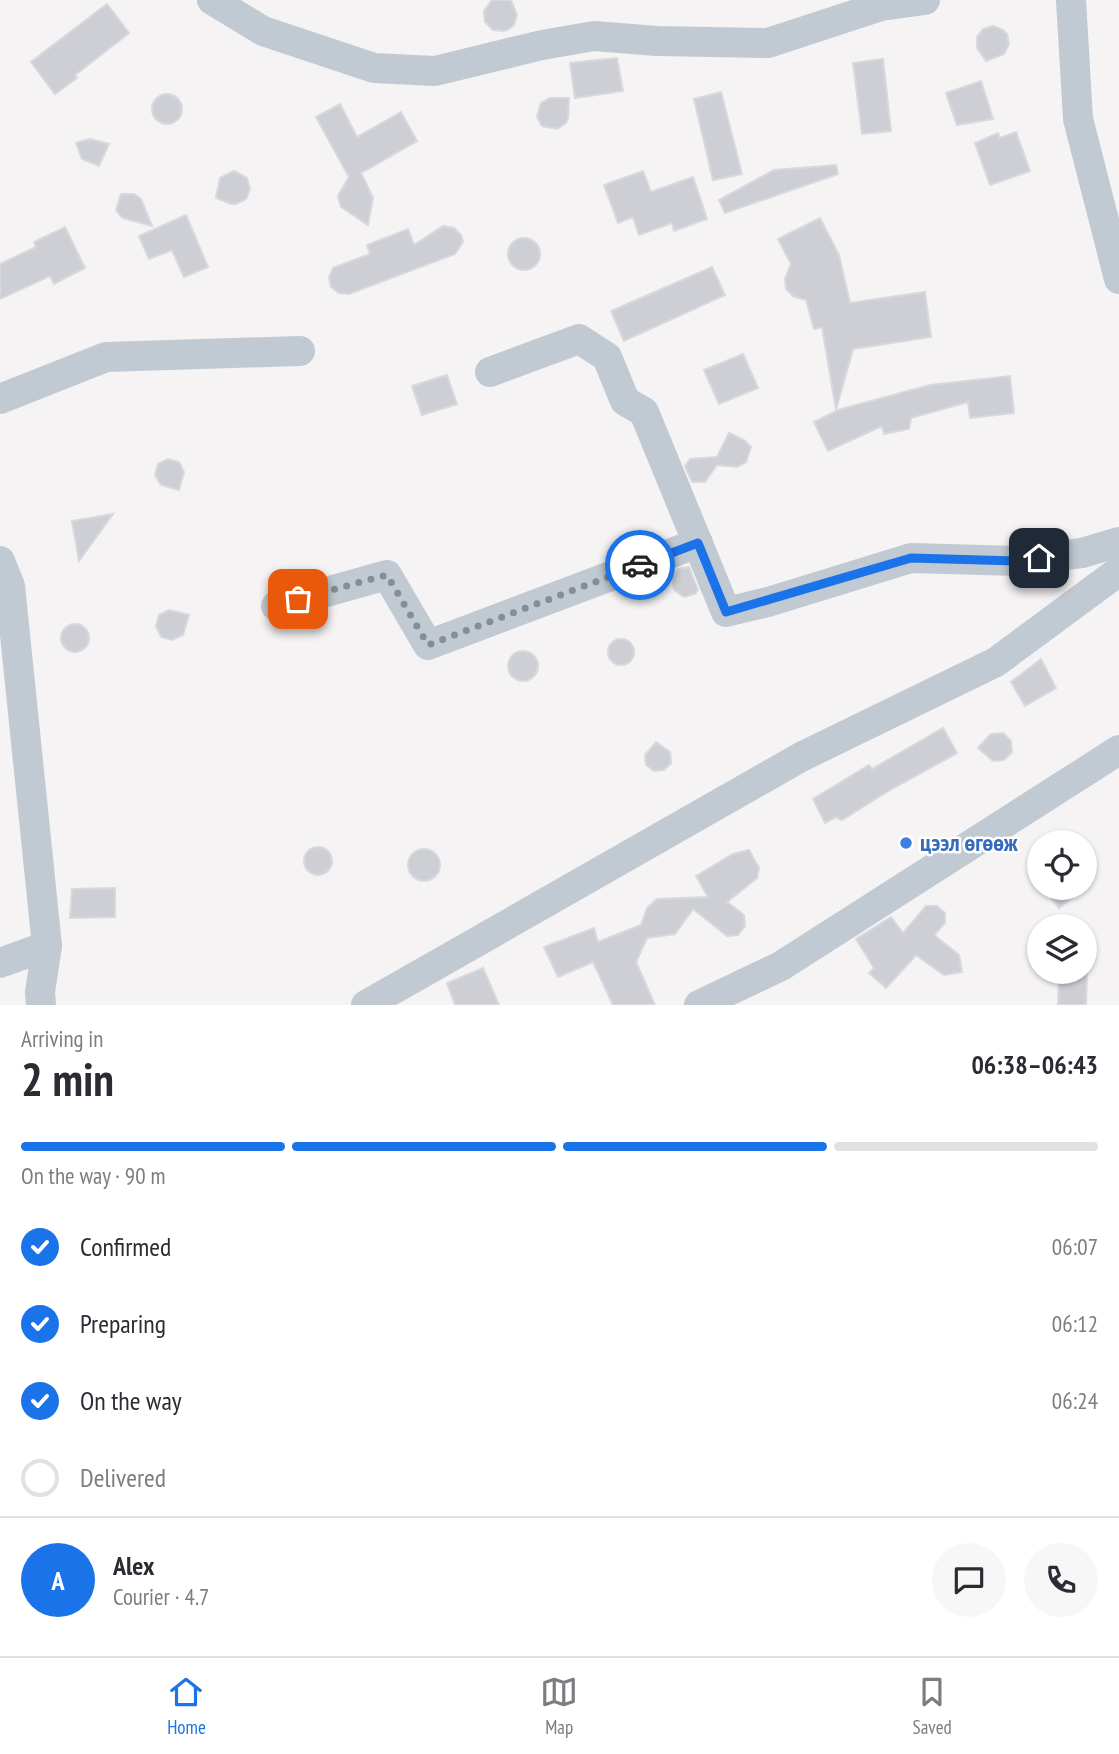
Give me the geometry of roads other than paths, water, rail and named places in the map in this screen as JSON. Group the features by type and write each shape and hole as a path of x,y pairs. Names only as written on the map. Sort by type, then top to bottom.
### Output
{"street":[{"path":"212,0 263,31 374,68 435,71 542,45 594,36 657,41 768,43 881,6 925,0"},
{"path":"1071,0 1078,119 1119,279"},
{"path":"490,372 579,339 607,357 625,401 644,412 726,612 911,558 1017,561 1082,552 1119,542"},
{"path":"0,399 106,357 300,351"},
{"path":"276,606 387,575 428,645 698,543"},
{"path":"0,561 10,586 47,946 40,992 41,1005"},
{"path":"366,1005 801,757 996,662 1119,571"},
{"path":"699,1005 781,966 1119,750"},
{"path":"0,963 47,946"}],"place":[{"name":"цээл өгөөж","path":"906,843"}]}
